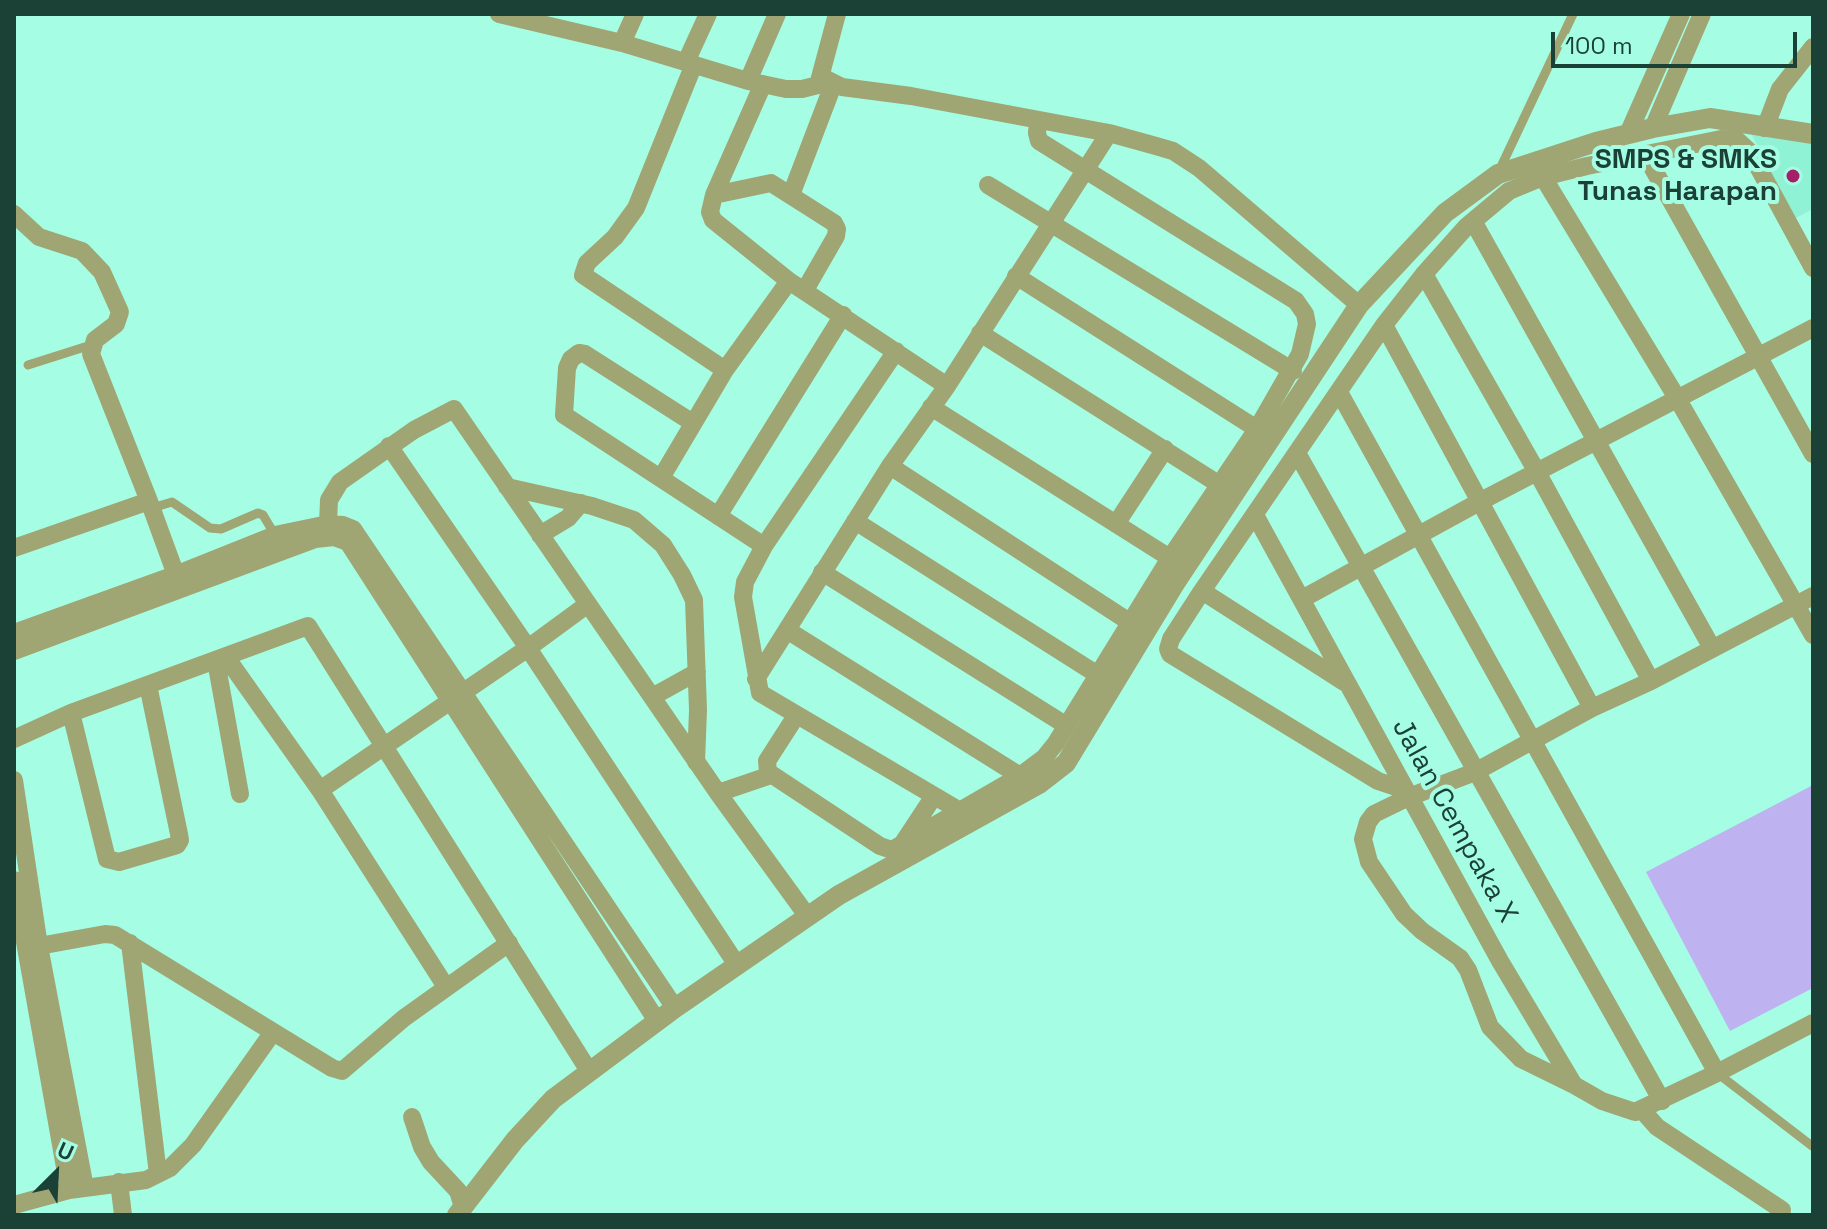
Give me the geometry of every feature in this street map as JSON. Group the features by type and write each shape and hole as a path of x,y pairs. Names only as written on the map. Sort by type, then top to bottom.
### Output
{"street":[{"path":"499,14 557,20 622,43 786,89 826,85 911,96 1109,133 1165,148 1186,159 1359,305"},
{"path":"622,43 635,14"},
{"path":"708,14 636,208 615,237 592,256 583,269 583,275 725,370"},
{"path":"777,14 756,82 714,195 710,212 713,220 797,286 947,386"},
{"path":"791,195 826,85 837,14"},
{"path":"1628,134 1681,14"},
{"path":"1653,128 1702,14"},
{"path":"1765,128 1780,89 1813,47"},
{"path":"796,716 767,761 766,767 771,775 880,846 892,850 938,832 1039,784 1202,527 1359,305 1445,213 1498,174 1596,142 1653,128 1710,118 1813,134"},
{"path":"460,1211 515,1140 553,1099 589,1071 839,895 938,832 960,811 1057,757 1067,726 1098,675 1170,558 1202,527 1220,485 1293,371 1305,340 1307,324 1305,314 1296,301 1039,141 1038,120"},
{"path":"756,679 890,466 947,386 1109,133"},
{"path":"1407,794 1378,781 1170,654 1168,647 1202,591 1384,325 1424,274 1473,221 1509,191 1543,177 1711,140 1737,140 1750,152 1813,268"},
{"path":"1646,156 1813,454"},
{"path":"1543,177 1677,398 1813,635"},
{"path":"661,478 725,370 797,286 837,229 834,223 765,182 714,195"},
{"path":"988,185 1293,371"},
{"path":"14,214 39,237 82,251 102,272 120,312 116,324 91,345 91,354 151,504 178,582"},
{"path":"1473,221 1712,648"},
{"path":"1424,274 1651,681"},
{"path":"1016,276 1257,429"},
{"path":"718,516 843,315"},
{"path":"1384,325 1592,708"},
{"path":"1302,599 1481,501 1813,328"},
{"path":"980,333 1220,485"},
{"path":"896,351 764,546 745,582 743,597 761,695 960,811"},
{"path":"693,423 585,354 579,353 571,359 567,368 564,415 764,546"},
{"path":"1339,392 1717,1073"},
{"path":"931,407 1170,558"},
{"path":"328,524 329,500 335,488 389,446 454,409 696,762 808,917"},
{"path":"389,446 528,648 737,965"},
{"path":"1116,524 1165,449"},
{"path":"1297,453 1662,1101"},
{"path":"890,466 1131,623"},
{"path":"507,487 581,503 634,520 663,545 694,600 696,762"},
{"path":"540,535 568,518 581,503"},
{"path":"14,548 151,504"},
{"name":"Jalan Cempaka X","path":"1255,515 1500,961 1574,1085"},
{"path":"855,521 1098,675"},
{"path":"14,651 178,582 275,535 328,524 353,529 657,1021"},
{"path":"14,633 315,539 334,537 348,542 675,1008"},
{"path":"822,572 1067,726"},
{"path":"1202,591 1347,684"},
{"path":"1813,596 1651,681 1592,708 1475,772 1407,794 1374,814 1363,839 1369,862 1404,914 1460,958 1468,970 1490,1027 1503,1044 1521,1059 1619,1108 1635,1112 1642,1110 1813,1023"},
{"path":"320,790 588,604"},
{"path":"14,739 71,713 308,626 589,1071"},
{"path":"787,630 1020,776"},
{"path":"221,659 320,790 446,987"},
{"path":"221,659 240,794"},
{"path":"652,697 697,672"},
{"path":"71,713 107,859 119,862 177,845 179,834 148,685"},
{"path":"718,793 771,775"},
{"path":"14,780 77,1189"},
{"path":"902,845 934,796"},
{"path":"14,880 77,1189"},
{"path":"39,946 105,934 115,935 332,1068 342,1071 446,987 509,943"},
{"path":"130,943 158,1174"},
{"path":"14,1205 77,1189 146,1180 170,1168 193,1145 273,1032"},
{"path":"1642,1110 1657,1127 1782,1210"},
{"path":"412,1117 422,1147 431,1162 458,1191 460,1211"},
{"path":"119,1182 123,1215"}],"lane":[{"path":"1498,174 1573,14"},
{"path":"28,365 91,345"},
{"path":"151,504 172,502 210,528 221,529 258,513 263,515 275,535"},
{"path":"1717,1073 1812,1146"}],"shaded area":[{"name":"SMPS & SMKS Tunas Harapan","path":"1751,133 1813,143 1813,209 1794,219"},
{"path":"1813,785 1813,988 1730,1031 1646,872"}],"place":[{"name":"SMPS & SMKS Tunas Harapan","path":"1793,176"}]}
